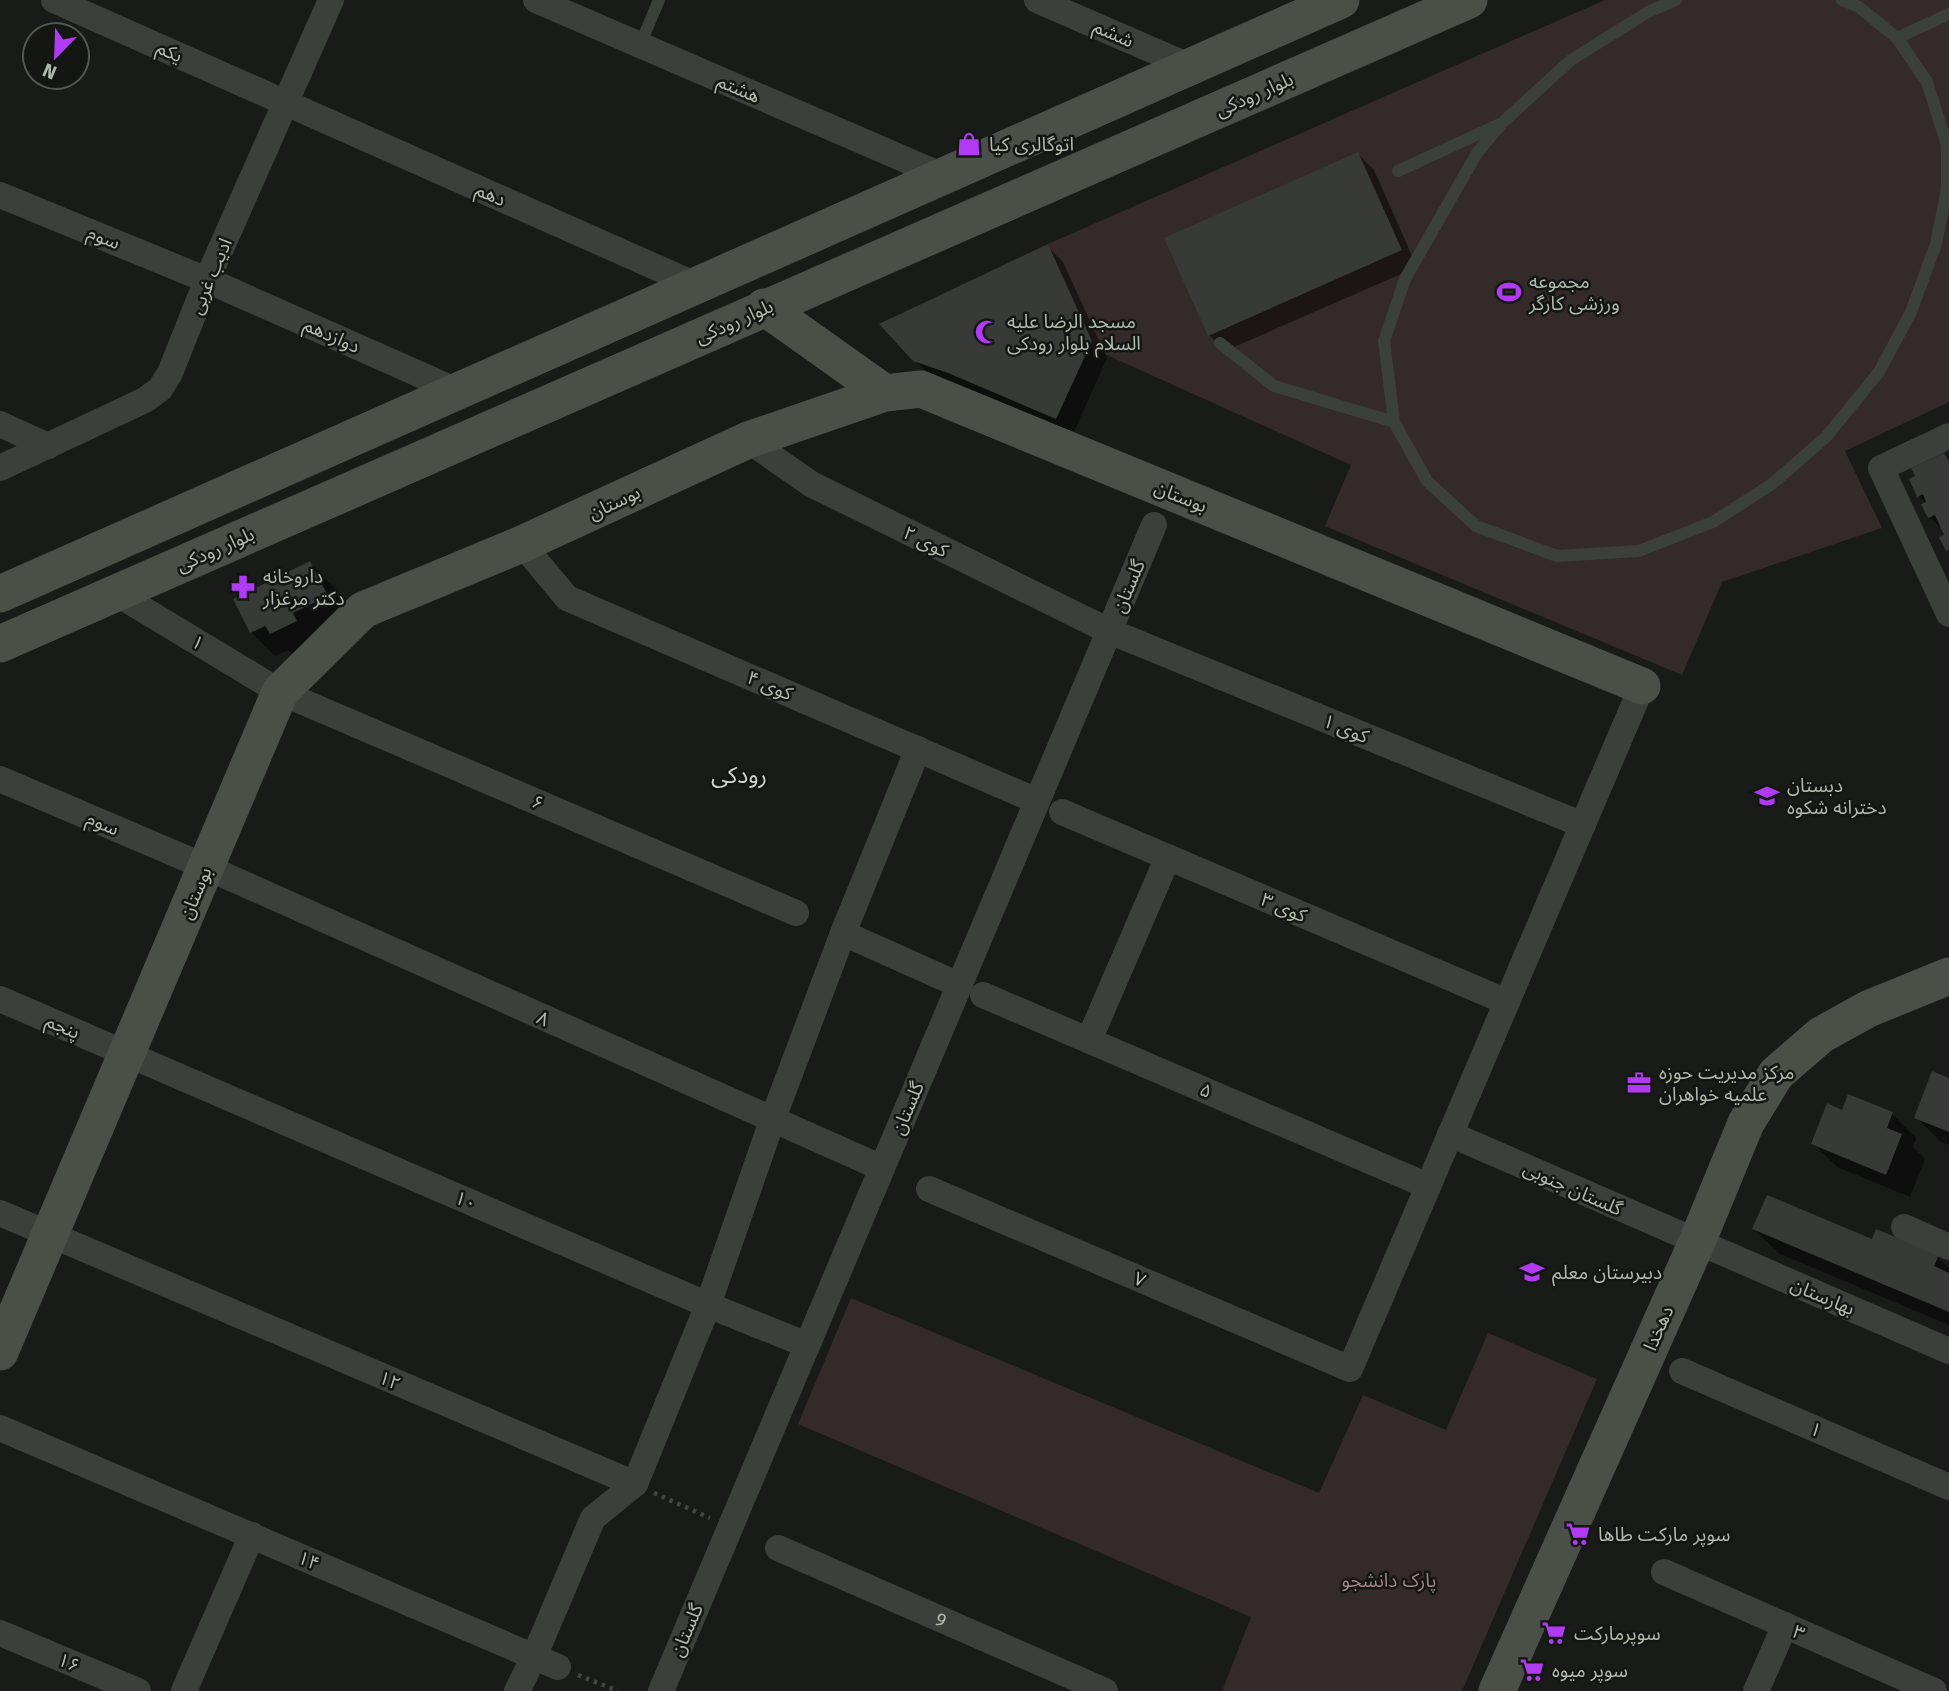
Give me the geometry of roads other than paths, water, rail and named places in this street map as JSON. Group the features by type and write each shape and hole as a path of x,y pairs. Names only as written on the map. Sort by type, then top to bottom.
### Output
{"street":[{"name":"یکم","path":"54,0 286,103"},
{"name":"ادیب غربی","path":"0,468 145,400 160,389 170,373 207,280 331,0"},
{"name":"هشتم","path":"536,0 943,176"},
{"name":"ششم","path":"1037,0 1191,67"},
{"name":"بلوار رودکی","path":"0,644 1469,0"},
{"path":"0,594 1191,67 1313,5"},
{"name":"دهم","path":"286,103 696,285"},
{"name":"سوم","path":"0,195 207,280"},
{"name":"دوازدهم","path":"207,280 457,391"},
{"path":"764,307 885,393"},
{"name":"بوستان","path":"0,1352 280,692 363,610 522,544 748,440 885,393 922,390 1642,686"},
{"path":"0,424 48,446"},
{"path":"1949,436 1881,468 1949,614"},
{"name":"کوی ۲","path":"748,440 811,484 1109,632"},
{"name":"گلستان","path":"660,1691 882,1168 971,990 1037,801 1154,525"},
{"name":"کوی ۴","path":"522,544 567,598 1037,801"},
{"name":"۱","path":"116,593 280,692"},
{"name":"کوی ۱","path":"1109,632 1583,825"},
{"path":"1429,1186 1642,686"},
{"name":"۶","path":"280,692 796,913"},
{"path":"517,1691 546,1662 593,1518 635,1484 708,1305 772,1121 843,933 918,749"},
{"name":"سوم","path":"0,779 206,867"},
{"name":"کوی ۳","path":"1062,812 1507,1002"},
{"path":"1089,1041 1168,857"},
{"name":"۸","path":"206,867 882,1168"},
{"name":"۵","path":"843,933 1429,1186"},
{"name":"دهخدا","path":"1497,1691 1697,1242 1746,1124 1776,1074 1821,1035 1868,1009 1949,976"},
{"name":"پنجم","path":"0,999 127,1053"},
{"name":"۱۰","path":"127,1053 708,1305 807,1345"},
{"name":"گلستان جنوبی","path":"1450,1134 1697,1242"},
{"name":"۷","path":"929,1189 1350,1369 1429,1186"},
{"name":"۱۲","path":"0,1213 635,1484"},
{"path":"1903,1227 1949,1247"},
{"name":"بهارستان","path":"1697,1242 1949,1351"},
{"name":"۱","path":"1682,1371 1949,1487"},
{"name":"۱۴","path":"0,1428 546,1662"},
{"path":"184,1691 252,1535"},
{"name":"9","path":"778,1548 1105,1691"},
{"name":"۳","path":"1664,1572 1934,1691"},
{"path":"1756,1691 1785,1625"},
{"name":"۱۶","path":"0,1633 138,1691"}],"lane":[{"path":"640,45 659,0"},
{"path":"1676,0 1648,12 1571,60 1503,122 1477,153 1405,279 1384,341 1394,422 1427,481 1476,526 1557,556 1639,551 1713,522 1772,484 1826,437 1879,372 1911,312 1936,244 1947,189 1947,145 1927,82 1896,38 1859,7 1842,0"},
{"path":"1896,38 1949,14"},
{"path":"1398,171 1503,122"},
{"path":"1220,343 1273,386 1394,422"}],"place":[{"name":"اتوگالری کیا","path":"969,144"},
{"name":"مجموعه ورزشی کارگر","path":"1509,292"},
{"name":"مسجد الرضا علیه السلام بلوار رودکی","path":"987,332"},
{"name":"داروخانه دکتر مرغزار","path":"243,587"},
{"name":"دبستان دخترانه شکوه","path":"1767,796"},
{"name":"مرکز مدیریت حوزه علمیه خواهران","path":"1639,1083"},
{"name":"دبیرستان معلم","path":"1532,1272"},
{"name":"سوپر مارکت طاها","path":"1578,1534"},
{"name":"سوپرمارکت","path":"1554,1633"},
{"name":"سوپر میوه","path":"1532,1670"}],"district":[{"name":"رودکی","path":"739,775"}],"park label":[{"name":"پارک دانشجو","path":"1389,1580"}]}
